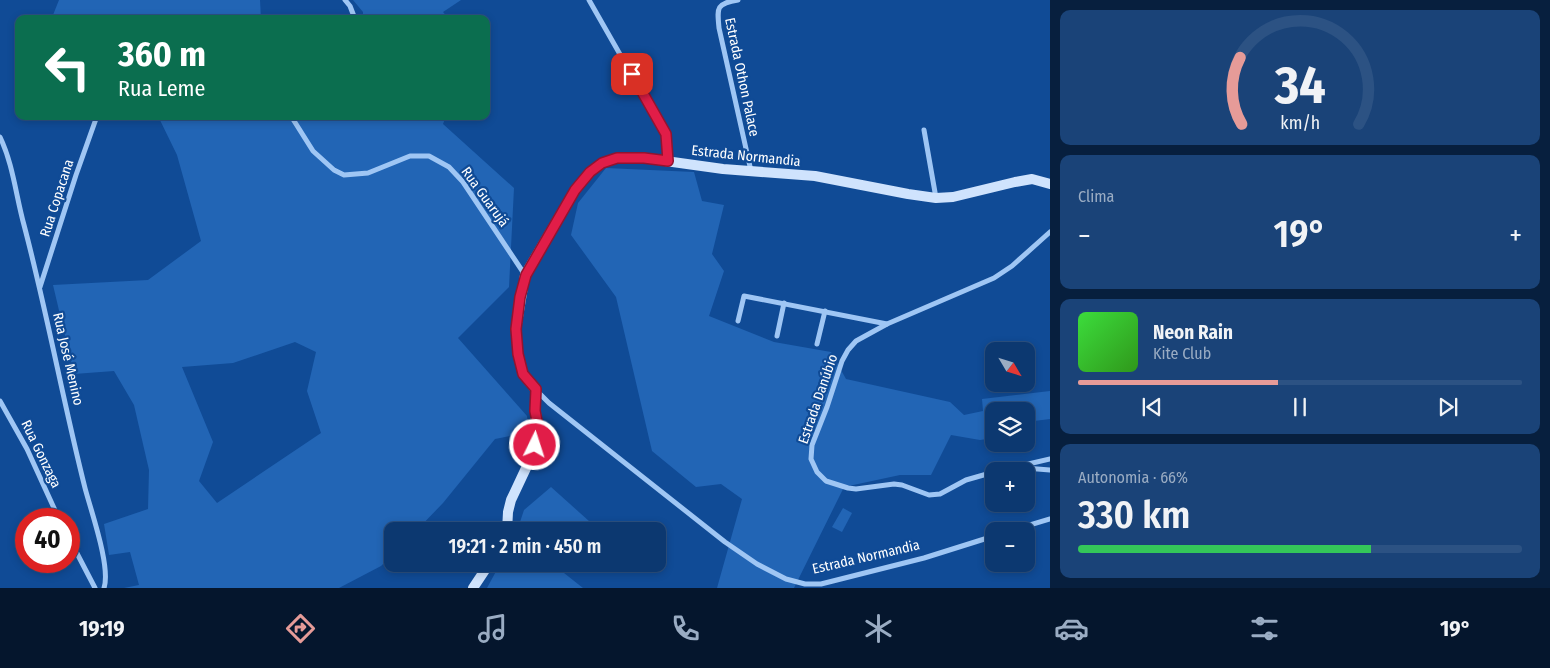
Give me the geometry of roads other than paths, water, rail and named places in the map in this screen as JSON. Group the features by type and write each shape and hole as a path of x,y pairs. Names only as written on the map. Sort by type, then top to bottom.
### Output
{"street":[{"path":"345,0 353,15"},
{"path":"589,0 620,60 666,134 668,161"},
{"name":"Estrada Othon Palace","path":"738,0 725,2 720,5 718,10 719,28 751,171"},
{"name":"Rua Copacana","path":"40,287 96,120"},
{"name":"Rua Guarujá","path":"293,120 313,150 334,170 344,175 368,173 410,156 429,156 449,168 463,182 526,275"},
{"path":"924,130 936,198"},
{"name":"Rua José Menino","path":"0,137 11,170 40,287 84,484 104,563 106,581 104,588"},
{"name":"Estrada Normandia","path":"985,539 924,558 821,584 805,584 786,580 757,564 726,542 549,403 523,374 518,354 516,329 520,297 526,275 575,190 590,172 602,163 617,158 644,158 722,169 815,176 936,198 953,197 1032,179 1050,184"},
{"name":"Estrada Danúbio","path":"985,475 966,480 947,492 929,495 894,484 856,489 848,488 826,481 817,472 811,459 812,445 842,361 856,341 887,324 994,278 1012,266 1050,232"},
{"path":"738,321 744,296 887,324"},
{"path":"777,336 784,303"},
{"path":"817,344 825,311"},
{"path":"507,522 511,500 527,466 537,436 536,389"},
{"name":"Rua Gonzaga","path":"0,401 27,449 54,508"},
{"path":"1035,463 1050,459"},
{"path":"1035,468 1050,470"},
{"path":"1035,524 1050,519"},
{"path":"80,559 95,588"},
{"path":"473,588 484,572"}]}
